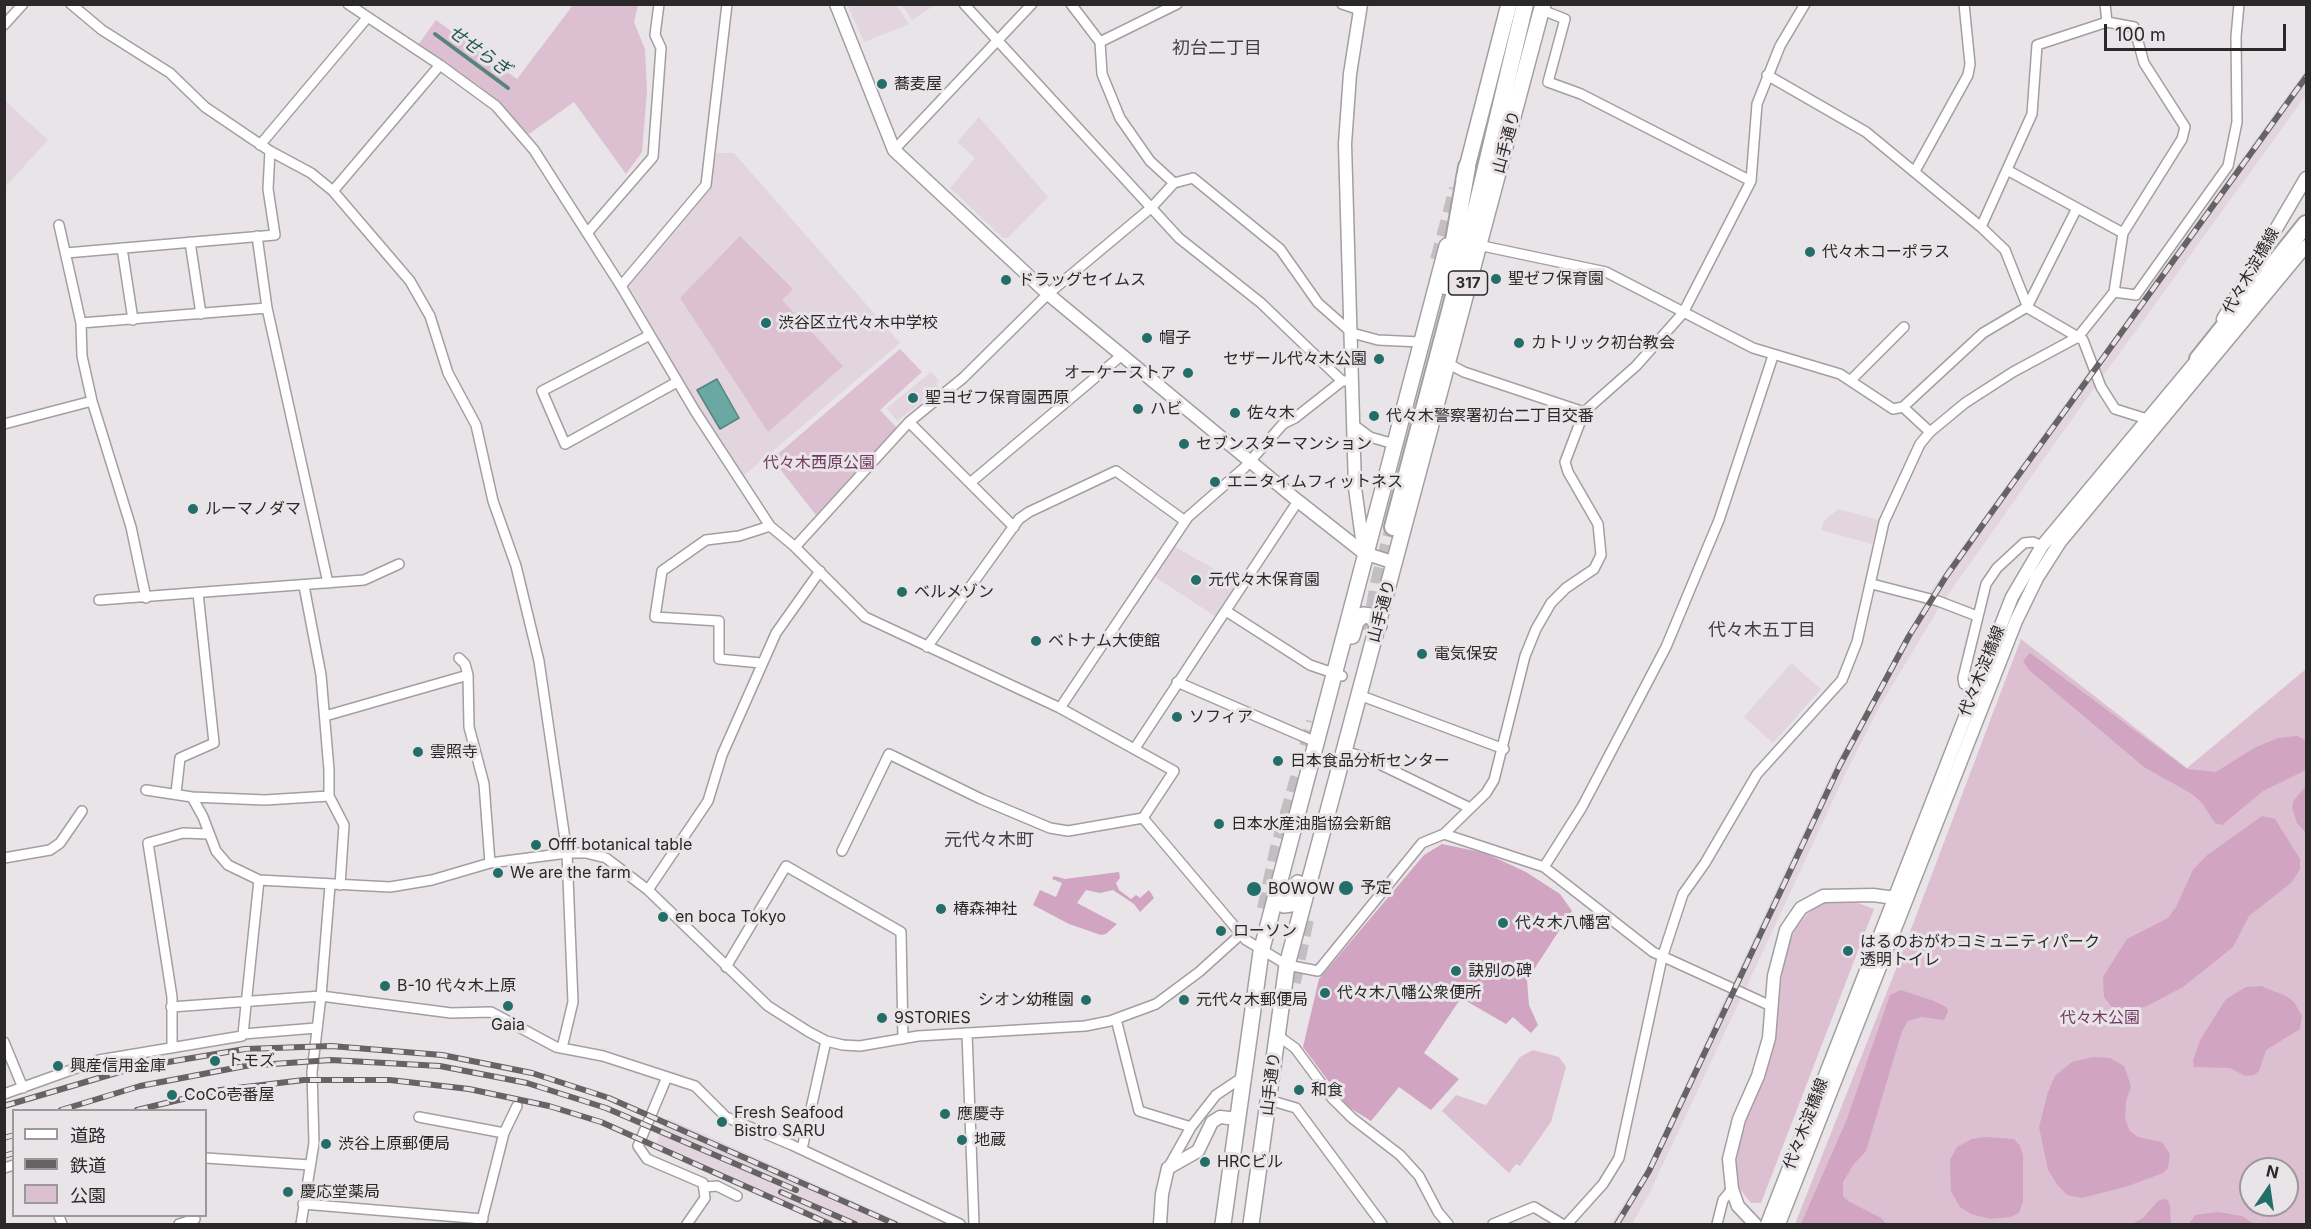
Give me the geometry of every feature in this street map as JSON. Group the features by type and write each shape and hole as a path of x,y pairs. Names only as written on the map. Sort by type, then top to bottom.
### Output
{"highway":[{"path":"1467,167 1445,291 1388,526 1468,243 1525,4"},
{"path":"2198,359 2307,224"}],"main road":[{"name":"山手通り","path":"1223,1224 1262,952 1275,894 1320,726 1338,675 1364,553 1509,4"},
{"name":"山手通り","path":"1251,1224 1287,965 1543,7"},
{"path":"1338,675 1358,617 1371,616 1379,626"},
{"path":"1275,894 1284,905 1294,902 1304,863 1327,817"}],"street":[{"path":"4,25 22,4"},
{"path":"71,4 102,30 170,73 205,107 260,145 311,172 333,191 410,281 430,316 448,373 476,425 493,501 516,566 539,661 567,853 573,1002 562,1048"},
{"path":"348,4 440,64 496,106 534,150 621,285 677,382 770,526 795,547 865,617 1060,708 1174,771 1143,818 1068,831 1050,828 981,799 889,754 842,851"},
{"path":"588,232 653,157 661,48 655,35 659,4"},
{"path":"621,285 706,184 727,4"},
{"path":"836,4 894,150 1048,294 1298,501 1364,553 1395,562"},
{"path":"964,4 997,43 1179,238 1261,303 1347,381"},
{"path":"894,150 1032,4"},
{"path":"1071,4 1100,42 1102,74 1120,118 1150,161 1174,183"},
{"path":"1100,42 1177,4"},
{"path":"1342,4 1361,7 1350,74 1345,144 1352,333 1347,381 1354,425 1357,506 1364,553"},
{"path":"1143,818 1240,935 1262,952 1287,965 1318,971 1422,843 1444,834 1486,793 1494,780 1525,656 1536,629 1551,603 1566,588 1594,569 1601,555 1596,520 1568,472 1565,462 1584,412 1636,366 1683,313 1751,181 1757,104 1767,75 1805,4"},
{"path":"1915,171 1968,75 1970,64 1964,4"},
{"path":"2105,4 2108,22"},
{"path":"2114,292 2136,295 2228,166 2237,122 2236,37 2239,4"},
{"path":"1543,7 1565,20 1548,82 1581,94 1751,181"},
{"path":"260,145 367,18"},
{"path":"1567,1224 1603,1184 1619,1158 1662,958 1683,894 1705,863 1757,774 1842,680 1857,642 1872,584 1884,522 1915,454 1930,432 1965,403 2003,378 2078,337 2114,292 2123,233 2182,139 2185,127 2144,63 2134,27 2108,22 2037,45 2032,114 1981,227"},
{"path":"333,191 440,64"},
{"path":"1767,75 1866,132 1981,227 2005,250 2028,307 2083,340 2101,387 2115,409 2147,419"},
{"path":"66,253 275,235 268,189 270,151"},
{"path":"2007,170 2123,233"},
{"path":"795,547 909,422 963,378 1048,294 1152,207 1174,183 1193,178 1280,249 1318,303 1352,333 1378,340 1420,342"},
{"name":"代々木淀橋線","path":"1767,1224 1974,689 2012,597 2042,546 2198,359 2307,178"},
{"path":"1478,245 1606,272 1640,288 1683,313 1773,356 1840,374 1893,409 1902,407 1983,333 2028,307 2077,208"},
{"path":"59,225 81,323 82,356 92,401 131,527 146,598"},
{"path":"257,236 267,308 328,583"},
{"path":"190,242 201,314"},
{"name":"代々木淀橋線","path":"1779,1224 2024,602 2056,548 2307,246"},
{"path":"122,248 133,320"},
{"path":"81,323 267,308"},
{"path":"1851,380 1904,327"},
{"path":"650,335 542,391 565,444 677,382"},
{"path":"970,483 1122,355"},
{"path":"1544,867 1582,807 1666,647 1719,520 1773,356"},
{"path":"1447,363 1464,372 1584,412"},
{"path":"1060,708 1185,521 1250,461 1283,424 1347,381"},
{"path":"4,424 92,401"},
{"path":"1902,407 1930,432"},
{"path":"909,422 1014,527"},
{"path":"1354,425 1370,437 1394,444"},
{"path":"927,647 1023,515 1116,471 1185,521"},
{"path":"1135,748 1176,682 1298,501"},
{"path":"761,663 719,659 719,621 655,616 662,572 706,540 739,536 770,526"},
{"path":"1987,694 1964,684 1962,678 1986,584 1997,568 2024,543 2033,542 2042,546"},
{"path":"99,600 364,580 399,564"},
{"path":"648,890 708,801 722,755 761,663 776,633 820,571"},
{"path":"1872,584 1938,601 1977,616"},
{"path":"301,1224 314,1143 311,1088 316,1028 344,825 329,796 321,675 304,586"},
{"path":"176,793 180,758 214,744 198,593"},
{"path":"1226,611 1310,665 1338,675"},
{"path":"459,658 465,664 468,675 469,727 484,784 490,862"},
{"path":"325,716 468,675"},
{"path":"1176,682 1316,742"},
{"path":"1359,696 1503,749"},
{"path":"1344,751 1367,758 1470,808"},
{"path":"146,790 192,796 265,800 329,796"},
{"path":"192,796 216,851 228,865 259,880 390,887 432,880 490,862 567,853 586,853 606,858 648,890 768,1006 796,1026 826,1041 860,1046 967,1033 1085,1026 1116,1019 1156,1004 1199,972 1240,935"},
{"path":"4,858 50,849 60,843 82,811"},
{"path":"172,1048 171,1007 148,843 183,833 208,834"},
{"path":"1444,834 1544,867 1662,958 1770,1006"},
{"path":"726,967 786,866 901,932 903,1039"},
{"path":"243,1034 259,880"},
{"path":"1755,1224 1738,1206 1732,1189 1729,1173 1731,1148 1769,1038 1770,1006 1779,950 1786,930 1801,908 1810,900 1823,896 1873,895 1895,898"},
{"path":"171,1007 321,996 451,1013 491,1012 562,1048 603,1056 700,1090 726,1117 802,1149 960,1224"},
{"path":"1116,1019 1139,1111 1191,1128"},
{"path":"4,1094 99,1060 243,1034 316,1028"},
{"path":"967,1033 974,1224"},
{"path":"1277,1035 1302,1055 1332,1098 1352,1118 1406,1162 1419,1176 1438,1212 1448,1224"},
{"path":"802,1149 826,1041"},
{"path":"4,1042 23,1088"},
{"path":"667,1077 638,1146 647,1159 698,1179 705,1187 705,1198 687,1224"},
{"path":"1160,1224 1162,1194 1168,1168 1191,1128 1216,1095 1243,1077"},
{"path":"1269,1100 1296,1108 1382,1224"},
{"path":"303,1204 481,1222 504,1133 517,1106"},
{"path":"419,1117 504,1133"},
{"path":"1168,1168 1198,1151 1209,1126 1215,1119 1237,1119"},
{"path":"207,1158 310,1165"},
{"path":"705,1187 717,1186 737,1196"},
{"path":"1717,1224 1723,1200 1732,1189"},
{"path":"1493,1224 1534,1208 1562,1224"},
{"path":"179,1224 195,1220"}],"shaded area":[{"path":"896,5 909,24 864,42 848,6"},
{"path":"902,5 935,5 912,20"},
{"path":"2306,70 2306,95 2101,379 2095,363"},
{"path":"4,100 48,140 5,187 4,187"},
{"path":"979,117 1048,197 1008,238 1003,238 950,188 975,158 957,142"},
{"name":"渋谷区立代々木中学校","path":"716,153 734,153 900,343 742,477 719,443 629,286 710,190"},
{"path":"2090,369 2097,384 1944,600 1928,595"},
{"name":"聖ヨゼフ保育園西原","path":"931,372 939,381 936,384 939,388 897,421 887,408"},
{"path":"1838,509 1879,520 1872,544 1821,530 1824,521"},
{"name":"元代々木保育園","path":"1174,546 1238,583 1215,616 1155,577"},
{"path":"1925,602 1940,606 1881,704 1848,768 1745,990 1732,984 1836,763"},
{"path":"2030,653 2187,769 2216,772 2254,748 2278,738 2297,736 2306,740 2306,770 2263,791 2222,825 2215,823 2202,803 2192,794 2144,767 2029,670 2023,661"},
{"path":"1791,663 1821,689 1773,743 1744,717"},
{"path":"2306,786 2306,833 2297,823 2292,807 2294,800"},
{"path":"2262,816 2275,819 2300,859 2300,869 2292,882 2249,916 2233,947 2183,987 2147,1006 2126,1012 2113,1009 2104,997 2103,977 2127,939 2168,918 2176,907 2193,870 2206,856"},
{"path":"1442,844 1485,853 1526,872 1560,894 1572,911 1527,980 1529,1005 1538,1025 1531,1033 1513,1017 1506,1024 1461,998 1424,1053 1459,1079 1431,1110 1399,1087 1371,1121 1347,1106 1303,1047 1319,979 1424,855"},
{"path":"1119,872 1120,878 1116,883 1119,890 1131,899 1136,895 1140,898 1149,890 1154,898 1140,912 1134,904 1113,890 1100,893 1086,890 1077,903 1117,924 1106,934 1101,935 1069,924 1033,905 1040,890 1056,897 1062,883 1052,879 1054,876 1065,879"},
{"path":"2261,986 2286,996 2294,1002 2302,1016 2300,1029 2266,1050 2259,1071 2254,1075 2245,1076 2230,1068 2194,1067 2193,1061 2200,1040 2226,999 2246,987"},
{"path":"1901,990 1934,1001 1946,1007 1948,1011 1944,1020 1921,1017 1908,1021 1902,1031 1866,1151 1853,1165 1843,1182 1843,1196 1848,1201 1881,1218 1886,1224 1801,1224 1847,1119 1890,995"},
{"path":"1728,992 1741,998 1649,1194 1632,1224 1611,1224 1646,1170"},
{"path":"2093,1057 2110,1058 2124,1066 2131,1086 2126,1101 2125,1119 2130,1131 2138,1137 2162,1142 2170,1154 2168,1168 2163,1173 2128,1186 2082,1198 2067,1195 2048,1170 2039,1127 2048,1092 2055,1076 2072,1062"},
{"path":"667,1118 904,1224 822,1224 654,1149"},
{"path":"1985,1137 2014,1139 2023,1155 2023,1201 2019,1213 2011,1217 1990,1219 1971,1214 1960,1207 1951,1191 1950,1160 1957,1147 1972,1139"},
{"path":"2168,1200 2170,1206 2171,1224 2132,1224 2143,1218 2158,1201"},
{"path":"2218,1212 2244,1217 2254,1224 2189,1224 2195,1215"}],"green space":[{"path":"573,5 638,5 634,22 645,49 647,91 642,152 626,174 574,102 529,134 479,86 418,45 436,20 517,79"},
{"path":"740,236 793,289 782,300 843,366 768,432 680,298"},
{"name":"代々木西原公園","path":"900,349 922,372 880,410 897,428 816,515 772,459"},
{"name":"代々木公園","path":"2021,639 2187,768 2306,669 2306,1224 1795,1224 1896,969"},
{"path":"1842,901 1858,903 1874,909 1761,1203 1751,1203 1739,1188 1736,1173 1738,1141 1773,1046 1785,951 1797,926 1816,903"},
{"path":"1533,1050 1559,1057 1566,1067 1551,1122 1520,1166 1516,1164 1509,1173 1442,1111 1456,1095 1486,1105 1520,1057"}],"water":[{"path":"717,379 739,418 720,429 697,390"}],"waterway":[{"name":"せせらぎ","path":"435,34 508,88"}],"tunnel":[{"path":"1438,260 1457,189"},
{"path":"1370,631 1378,583 1393,527"},
{"path":"1265,909 1278,848 1314,722"},
{"path":"1288,1006 1307,914"}],"railway":[{"path":"1617,1224 1649,1171 1840,765 1909,636 1947,575 2306,77"},
{"path":"4,1106 133,1068 245,1049 331,1046 442,1055 532,1073 609,1098 895,1224"},
{"path":"64,1109 140,1086 245,1066 331,1060 440,1066 527,1083 606,1108 796,1190"},
{"path":"141,1109 220,1090 304,1080 390,1080 469,1089 549,1106 601,1122 830,1224"},
{"path":"4,1138 12,1136"},
{"path":"4,1156 12,1154"},
{"path":"781,1192 855,1224"}],"place":[{"name":"蕎麦屋","path":"882,84"},
{"name":"代々木コーポラス","path":"1810,252"},
{"name":"聖ゼフ保育園","path":"1496,279"},
{"name":"ドラッグセイムス","path":"1006,280"},
{"name":"渋谷区立代々木中学校","path":"766,323"},
{"name":"帽子","path":"1147,338"},
{"name":"カトリック初台教会","path":"1519,343"},
{"name":"セザール代々木公園","path":"1379,359"},
{"name":"オーケーストア","path":"1188,373"},
{"name":"聖ヨゼフ保育園西原","path":"913,398"},
{"name":"ハビ","path":"1138,409"},
{"name":"佐々木","path":"1235,413"},
{"name":"代々木警察署初台二丁目交番","path":"1374,416"},
{"name":"セブンスターマンション","path":"1184,444"},
{"name":"エニタイムフィットネス","path":"1215,482"},
{"name":"ルーマノダマ","path":"193,509"},
{"name":"元代々木保育園","path":"1196,580"},
{"name":"ベルメゾン","path":"902,592"},
{"name":"ベトナム大使館","path":"1036,641"},
{"name":"電気保安","path":"1422,654"},
{"name":"ソフィア","path":"1177,717"},
{"name":"雲照寺","path":"418,752"},
{"name":"日本食品分析センター","path":"1278,761"},
{"name":"日本水産油脂協会新館","path":"1219,824"},
{"name":"Offf botanical table","path":"536,845"},
{"name":"We are the farm","path":"498,873"},
{"name":"予定","path":"1346,888"},
{"name":"BOWOW","path":"1254,889"},
{"name":"椿森神社","path":"941,909"},
{"name":"en boca Tokyo","path":"663,917"},
{"name":"代々木八幡宮","path":"1503,923"},
{"name":"ローソン","path":"1221,931"},
{"name":"はるのおがわコミュニティパーク 透明トイレ","path":"1848,951"},
{"name":"訣別の碑","path":"1456,971"},
{"name":"B-10 代々木上原","path":"385,986"},
{"name":"代々木八幡公衆便所","path":"1325,993"},
{"name":"シオン幼稚園","path":"1086,1000"},
{"name":"元代々木郵便局","path":"1184,1000"},
{"name":"Gaia","path":"508,1006"},
{"name":"9STORIES","path":"882,1018"},
{"name":"トモズ","path":"215,1061"},
{"name":"興産信用金庫","path":"58,1066"},
{"name":"和食","path":"1299,1090"},
{"name":"CoCo壱番屋","path":"172,1095"},
{"name":"應慶寺","path":"945,1114"},
{"name":"Fresh Seafood Bistro SARU","path":"722,1122"},
{"name":"地蔵","path":"962,1140"},
{"name":"渋谷上原郵便局","path":"326,1144"},
{"name":"HRCビル","path":"1205,1162"},
{"name":"慶応堂薬局","path":"288,1192"}],"district":[{"name":"初台二丁目","path":"1217,49"},
{"name":"代々木五丁目","path":"1762,631"},
{"name":"元代々木町","path":"989,841"}]}
